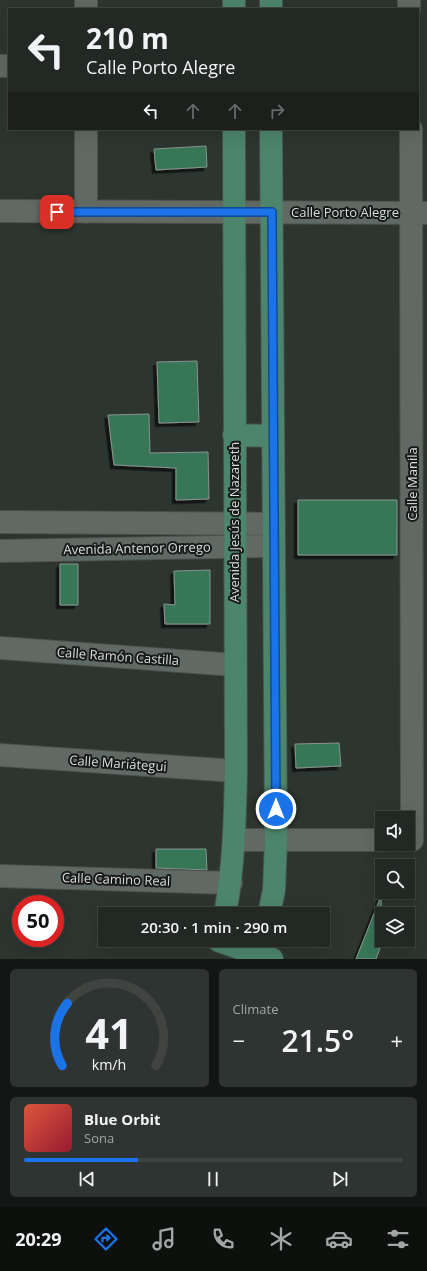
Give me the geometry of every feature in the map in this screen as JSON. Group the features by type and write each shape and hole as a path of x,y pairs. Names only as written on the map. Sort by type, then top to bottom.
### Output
{"main road":[{"name":"Avenida Jesús de Nazareth","path":"226,907 231,883 235,840 236,771 234,546 234,130"},
{"path":"270,907 274,890 276,840 271,130"},
{"path":"234,435 273,436"},
{"path":"218,947 265,953"}],"street":[{"path":"86,130 86,212"},
{"name":"Calle Manila","path":"411,130 419,213 416,840"},
{"name":"Calle Porto Alegre","path":"0,211 419,213"},
{"name":"Avenida Antenor Orrego","path":"0,522 274,524"},
{"name":"Avenida Antenor Orrego","path":"0,551 274,546"},
{"name":"Calle Ramón Castilla","path":"0,648 235,665"},
{"name":"Calle Mariátegui","path":"0,755 236,771"},
{"path":"235,840 375,840"},
{"name":"Calle Camino Real","path":"0,876 231,883"}],"building":[{"path":"206,146 207,167 156,170 154,149"},
{"path":"197,361 199,422 159,423 157,362"},
{"path":"149,414 150,453 208,452 209,499 176,500 176,468 114,465 108,415"},
{"path":"298,500 397,500 397,555 298,555"},
{"path":"60,564 78,564 78,605 60,605"},
{"path":"210,570 210,624 165,624 164,604 175,605 174,571"},
{"path":"339,743 341,766 296,768 295,744"},
{"path":"156,849 206,849 207,870 156,868"},
{"path":"380,899 381,899 381,907 377,907"},
{"path":"375,911 375,947 380,947 376,959 356,959"}],"route":[{"path":"57,212 272,212 276,809"}]}
